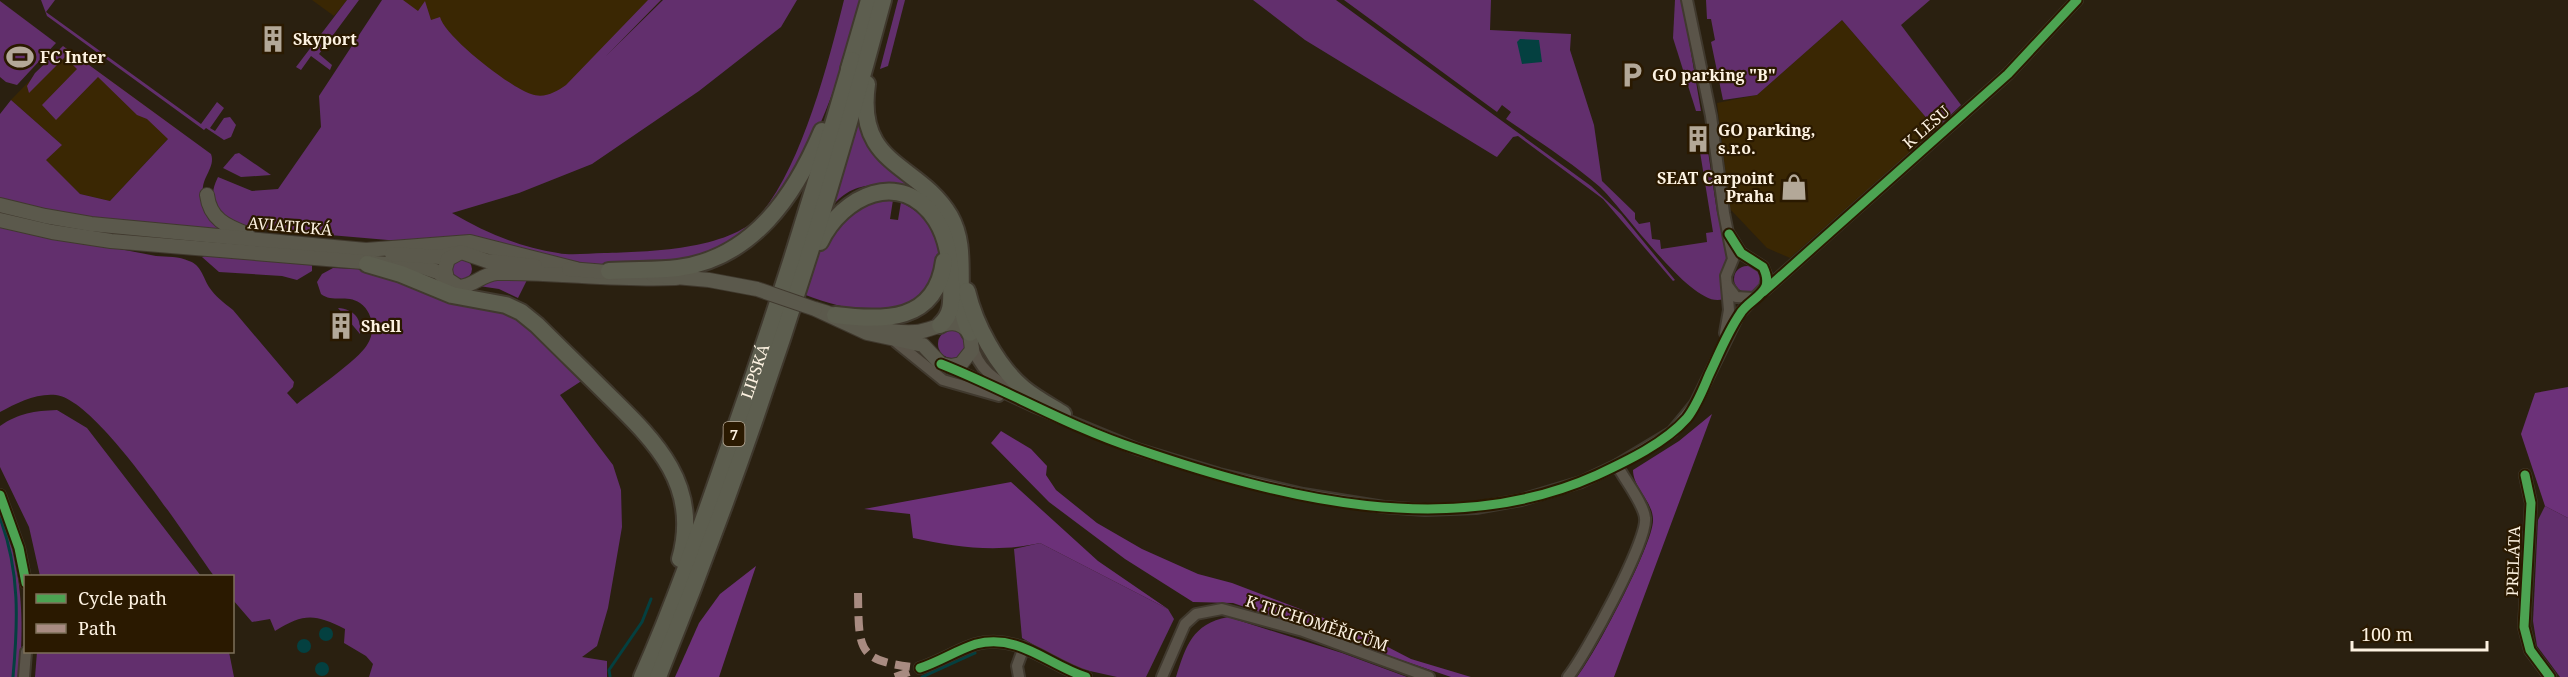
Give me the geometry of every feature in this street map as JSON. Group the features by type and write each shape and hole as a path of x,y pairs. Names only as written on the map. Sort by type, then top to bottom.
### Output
{"highway":[{"name":"7","path":"852,60 869,0"},
{"name":"7","path":"874,35 883,0"},
{"path":"874,35 866,90 869,128 888,160 933,195 949,215 959,240 962,265 962,311 972,339"},
{"name":"LIPSKÁ","path":"658,677 726,496 797,289 874,35"},
{"path":"609,271 688,267 733,247 761,228 785,203 801,176 852,60"},
{"name":"LIPSKÁ","path":"642,677 654,651 754,376 852,60"},
{"path":"797,289 829,225 846,207 864,196 885,192 912,198 930,213 942,234 950,266 950,313 938,326"},
{"path":"835,315 888,318 910,312 923,304 935,289 943,270 942,234"},
{"path":"367,257 452,296 489,300 513,308 529,317 655,443 679,485 685,520 684,542 656,628 654,651"},
{"path":"962,265 975,315 1005,368 1027,391 1063,414"},
{"path":"455,285 495,292 526,307 557,337 573,361"}],"main road":[{"path":"207,195 210,208 222,223 262,240"},
{"name":"AVIATICKÁ","path":"0,205 83,223 262,240 367,257 378,262 429,268 455,285"},
{"name":"AVIATICKÁ","path":"0,220 52,232 111,241 367,257 470,242 576,269"},
{"path":"367,257 429,257 465,252 487,261 709,280 757,289 835,315 864,327 887,332 920,332 958,322 972,339 968,358 961,364 951,366 941,364 923,345 890,339 852,327 815,309"},
{"path":"456,253 448,259 445,269 455,285 470,285 496,273 552,273 616,279 676,278"},
{"path":"473,255 480,265 476,281"},
{"path":"931,352 930,337 938,326"}],"street":[{"path":"941,364 1033,406 1137,449 1219,474 1303,494 1370,506 1425,510 1476,508 1521,500 1569,486 1617,465 1665,437 1686,418 1700,397 1724,342 1729,309 1726,282 1733,259 1711,116 1687,0"},
{"name":"K LESU","path":"1724,342 1739,314 1758,295 2008,74 2077,0"},
{"path":"1729,234 1741,253 1749,259 1775,271 1787,269"},
{"path":"1731,266 1739,260 1749,259"},
{"path":"1726,282 1736,297 1758,295 1767,282 1763,267"},
{"path":"890,339 909,350 933,373 948,383 1033,406"},
{"path":"972,339 979,363 997,379 1024,396 1163,457"},
{"path":"1568,677 1609,606 1644,530 1644,513 1617,465"},
{"name":"PRELÁTA","path":"2525,476 2531,503 2524,627 2530,650 2550,677"},
{"path":"0,495 19,548 24,575"},
{"name":"K TUCHOMĚŘICŮM","path":"1164,672 1177,637 1192,617 1204,610 1222,609 1257,616 1429,677"},
{"path":"920,668 977,644 1005,641 1024,647 1086,677"},
{"path":"1019,677 1017,666 1024,647"},
{"path":"24,677 26,653"}],"shaded area":[{"path":"41,0 55,0 46,12 201,124 217,102 224,108 210,128 215,131 224,118 230,117 236,125 231,137 224,140 206,128 204,130 47,16"},
{"path":"312,0 347,0 334,16"},
{"path":"347,0 359,0 319,54 332,65 330,70 311,56 301,70 296,67"},
{"path":"382,0 403,0 418,11 425,1 431,20 440,17 454,37 480,61 522,90 541,96 566,85 648,0 661,0 606,56 663,0 797,0 781,27 699,91 592,164 519,193 452,213 490,233 517,243 563,254 575,254 642,252 686,247 729,236 746,227 760,215 775,194 801,142 830,54 844,0 860,0 837,80 821,123 801,164 776,200 747,230 711,252 670,262 622,265 586,264 524,252 235,226 215,205 213,193 218,177 252,191 278,189 321,127 319,96"},
{"path":"391,0 661,0 542,119"},
{"path":"898,0 905,0 888,66 880,69"},
{"path":"1253,0 1336,0 1591,186 1621,214 1675,280 1673,281 1603,199 1518,136 1513,137 1497,157 1495,156 1305,40"},
{"path":"1344,0 1491,0 1490,30 1571,34 1570,50 1594,125 1602,181 1635,213 1635,219 1639,224 1650,222 1652,239 1660,240 1661,249 1707,242 1706,233 1713,232 1700,152 1704,152 1702,132 1705,131 1717,212 1729,258 1723,299 1710,299 1677,275 1600,187 1566,160 1506,119 1511,112 1502,105 1497,112"},
{"path":"1675,0 1682,0 1701,111 1696,111 1673,38"},
{"path":"1706,0 1930,0 1901,25 1961,105 1936,129 1842,20 1757,95 1723,100 1711,42 1715,40 1711,19 1707,19"},
{"name":"FC Inter","path":"0,1 56,43 17,85 6,82 0,77"},
{"path":"1842,20 1936,129 1790,258 1767,248 1730,209 1717,103 1757,95"},
{"path":"63,46 177,129 110,201 80,194 45,160 62,145 11,100"},
{"path":"63,46 211,154 212,163 204,182 203,192 209,207 225,230 84,216 0,198 0,114 11,100 62,145 46,160 80,194 110,201 168,139 147,119 137,115 98,77 56,120 42,105 77,69 65,57 29,93 27,86 35,73"},
{"path":"857,119 861,120 925,196 876,185 852,190 832,207"},
{"path":"239,153 271,175 241,177 223,168 235,154"},
{"path":"882,199 893,200 890,219 898,220 901,202 920,215 934,233 939,258 931,282 924,292 904,308 890,312 846,307 803,294 819,249 840,216"},
{"path":"0,226 156,256 181,258 193,263 199,268 214,293 233,310 294,382 293,387 287,393 297,404 355,359 367,345 372,334 372,322 368,312 360,303 350,299 325,297 321,294 317,282 322,274 333,268 360,269 386,274 510,311 567,361 565,364 586,378 560,395 613,465 621,490 622,527 608,608 597,646 582,657 607,661 607,677 369,677 373,664 366,656 344,643 345,629 335,624 310,618 294,621 275,631 270,619 252,622 234,601 234,575 213,575 141,474 95,420 74,403 56,395 49,395 34,397 0,412"},
{"path":"202,257 312,265 312,271 297,280 282,276 219,272"},
{"path":"458,259 466,259 472,265 472,273 466,279 458,279 452,273 452,265"},
{"path":"1747,266 1756,270 1760,279 1756,288 1747,292 1738,288 1734,279 1738,270"},
{"path":"529,276 518,298 499,289 479,286 485,279"},
{"path":"338,308 348,310 356,316 360,324 360,334"},
{"path":"952,330 962,334 966,344 962,354 952,358 942,354 938,344 942,334"},
{"path":"2568,387 2568,518 2545,506 2521,434 2535,393"},
{"path":"57,410 87,428 200,575 40,575 29,527 0,467 0,426 14,418 41,411"},
{"path":"1712,414 1614,677 1577,677 1596,648 1634,575 1651,533 1652,513 1636,483 1633,470 1679,441"},
{"path":"1001,431 1031,449 1047,466 1046,475 1056,490 1097,523 1142,549 1198,574 1232,583 1355,630 1411,659 1471,677 1451,677 1233,603 1193,602 1125,559 1049,502 991,443"},
{"path":"1011,482 1098,561 1168,609 1040,543 992,548 960,546 913,538 910,514 864,509"},
{"path":"2545,506 2568,518 2568,677 2560,677 2537,646 2533,621 2538,520"},
{"path":"0,507 13,551 20,591 22,632 19,677 0,677"},
{"path":"1040,543 1168,609 1174,619 1146,677 1117,677 1072,667 1022,638 1014,549"},
{"path":"756,566 719,677 675,677 699,623 720,594"},
{"path":"1228,617 1342,653 1407,677 1176,677 1187,646 1198,631 1216,620"},
{"path":"37,653 229,653 234,677 35,677"}],"water":[{"path":"1520,39 1539,40 1542,62 1522,64 1517,42"},
{"path":"323,627 329,627 333,634 329,641 323,641 319,637 319,631"},
{"path":"301,639 307,639 311,646 307,653 301,653 297,649 297,643"},
{"path":"319,662 325,662 329,669 325,676 319,676 315,672 315,666"}],"waterway":[{"path":"0,518 11,557 16,597 13,677"},
{"path":"610,676 609,670 642,622 651,599"},
{"path":"922,677 975,653"}],"marked path":[{"path":"858,593 859,629 861,641 866,650 873,657 884,662 920,668"},
{"path":"895,677 920,668"}],"cycle path":[{"path":"1763,292 2008,74 2077,0"},
{"path":"941,364 1112,440 1250,483 1308,497 1367,505 1425,509 1484,506 1541,495 1597,475 1657,443 1687,418 1697,402 1735,321 1766,286 1763,267 1741,253 1729,234"},
{"path":"2525,475 2531,503 2524,627 2530,650 2550,677"},
{"path":"0,495 19,548 24,575"},
{"path":"920,668 976,644 992,642 1020,646 1086,677"}],"place":[{"name":"Skyport","path":"273,39"},
{"name":"FC Inter","path":"20,57"},
{"name":"GO parking \"B\"","path":"1632,75"},
{"name":"GO parking, s.r.o.","path":"1698,139"},
{"name":"SEAT Carpoint Praha","path":"1794,187"},
{"name":"Shell","path":"341,326"}]}
